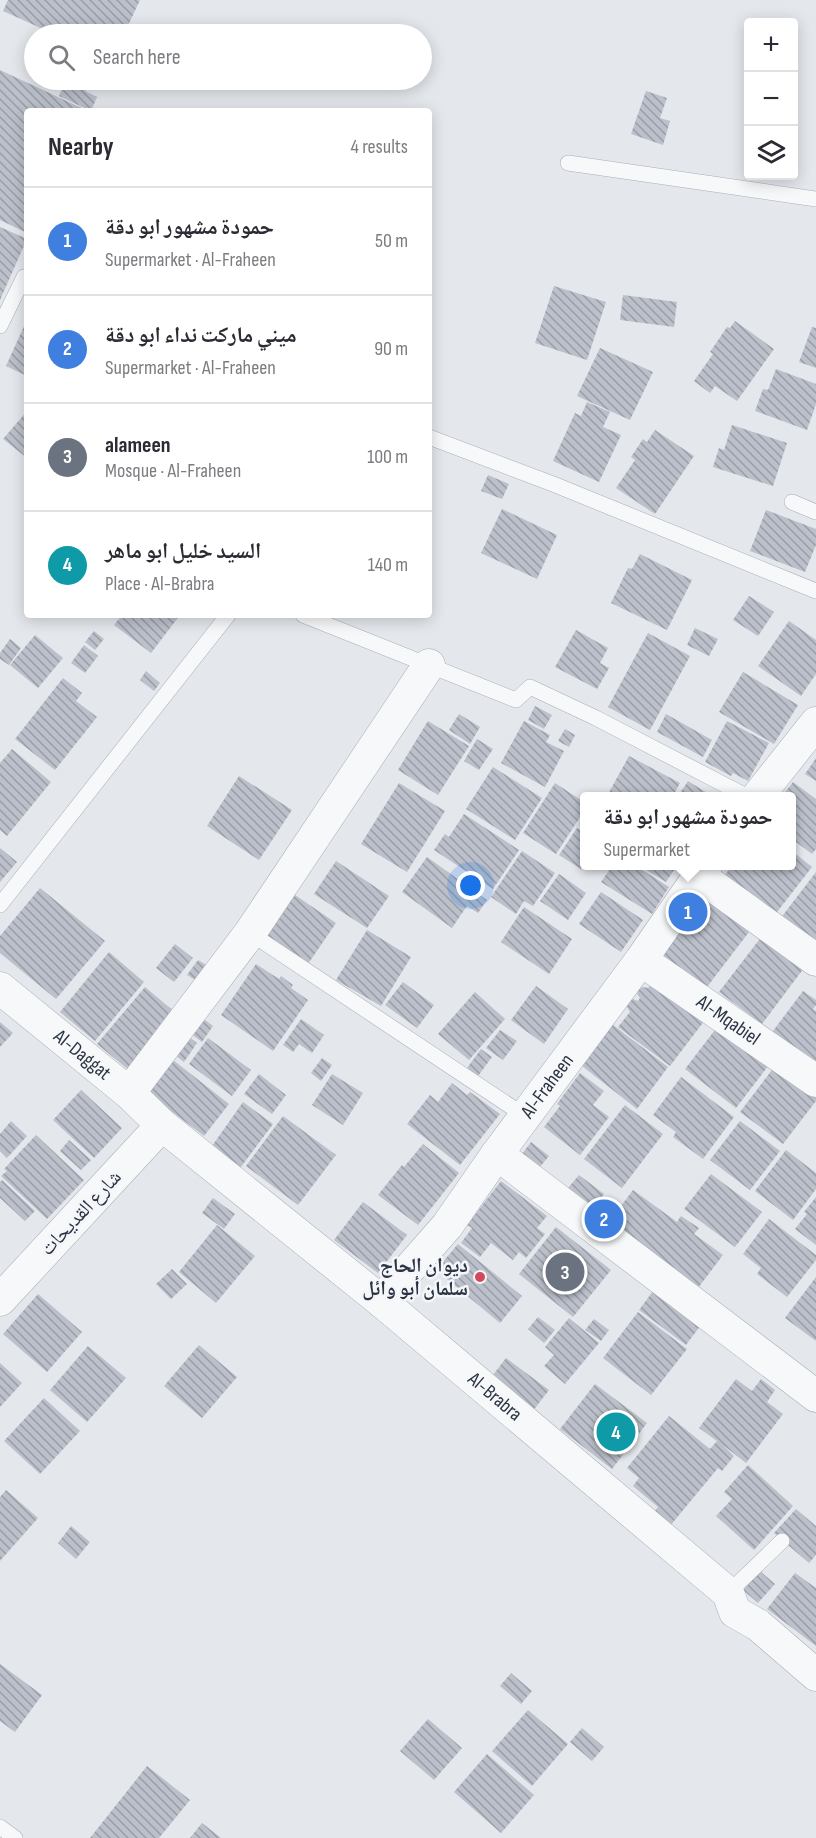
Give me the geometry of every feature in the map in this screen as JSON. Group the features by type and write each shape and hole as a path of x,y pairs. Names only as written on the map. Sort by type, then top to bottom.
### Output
{"street":[{"path":"129,1093 250,933 429,666"},
{"path":"761,792 816,723"},
{"path":"702,870 816,960"},
{"name":"Al-Fraheen","path":"381,1301 447,1226 497,1154 641,960 702,870"},
{"name":"Al-Mqabiel","path":"641,960 816,1081"},
{"name":"Al-Daggat","path":"0,988 129,1093 162,1125"},
{"name":"شارع القديحات","path":"0,1300 162,1125"},
{"name":"Al-Brabra","path":"162,1125 381,1301 728,1593 735,1612 758,1624 816,1675"},
{"path":"497,1154 816,1395"}],"lane":[{"path":"568,163 816,199"},
{"path":"0,326 24,277"},
{"path":"432,438 553,484 816,591"},
{"path":"792,502 816,512"},
{"path":"0,905 226,618"},
{"path":"310,618 516,700 530,687 596,718 738,792"},
{"path":"250,933 525,1116"},
{"path":"728,1593 782,1541"},
{"path":"0,1827 15,1838"}],"building":[{"path":"8,0 140,0 129,24 32,24 3,11"},
{"path":"0,70 24,81 24,90 43,90 82,108 24,108 24,232 0,220"},
{"path":"62,90 86,90 97,97 92,108 85,108 59,96"},
{"path":"646,91 667,98 660,118 670,121 663,145 631,134"},
{"path":"0,227 24,238 24,246 0,300"},
{"path":"554,286 606,302 587,360 535,343"},
{"path":"623,295 677,302 674,327 620,320"},
{"path":"735,321 774,349 737,401 715,386 710,393 694,381 713,354 710,352 727,327 730,328"},
{"path":"24,326 24,375 6,366"},
{"path":"812,327 816,328 816,368 799,362"},
{"path":"600,348 653,372 630,420 577,396"},
{"path":"776,369 816,384 816,404 807,430 755,411 763,389 768,390"},
{"path":"587,402 610,412 603,427 621,435 599,482 553,461 575,413 581,416"},
{"path":"24,414 24,456 3,439"},
{"path":"732,425 787,443 773,486 713,467 719,448 724,450"},
{"path":"655,430 694,456 655,514 616,488 635,460 631,457 643,439 647,442"},
{"path":"488,475 509,484 502,499 481,491"},
{"path":"502,509 557,535 537,579 481,553"},
{"path":"766,510 816,529 816,545 805,572 750,551"},
{"path":"640,554 692,580 667,630 611,603 628,568 632,569"},
{"path":"749,596 774,612 758,636 733,620"},
{"path":"120,618 178,618 151,653 114,625"},
{"path":"789,621 816,640 816,674 801,696 758,666"},
{"path":"695,628 718,639 709,656 687,645"},
{"path":"576,630 608,648 600,663 609,668 597,689 555,667"},
{"path":"94,631 104,639 95,650 85,642"},
{"path":"648,633 690,656 650,730 608,707"},
{"path":"35,635 63,658 38,688 10,665"},
{"path":"10,639 21,648 9,665 0,659 0,653"},
{"path":"84,645 98,656 85,673 71,663"},
{"path":"146,671 160,683 154,691 140,680"},
{"path":"743,672 798,705 774,744 719,712"},
{"path":"63,678 82,693 76,701 97,717 55,770 15,739"},
{"path":"535,706 552,715 544,729 528,720"},
{"path":"459,714 480,727 470,744 449,730"},
{"path":"666,714 712,740 703,757 657,732"},
{"path":"428,721 469,746 438,795 398,770"},
{"path":"524,721 550,735 546,742 564,751 545,787 501,763"},
{"path":"727,721 769,743 748,781 733,773 731,776 705,762"},
{"path":"565,729 575,735 569,747 558,741"},
{"path":"477,739 493,749 479,770 464,761"},
{"path":"12,749 51,782 7,836 0,830 0,763"},
{"path":"629,756 680,783 675,792 609,792"},
{"path":"816,758 816,781 805,774"},
{"path":"493,767 542,798 515,840 466,809"},
{"path":"239,776 292,810 259,860 207,826"},
{"path":"688,781 706,792 681,792"},
{"path":"793,782 816,799 816,849 812,854 796,842 796,792 785,792"},
{"path":"399,783 445,811 407,872 361,844"},
{"path":"555,783 580,799 580,817 556,854 523,833"},
{"path":"464,814 519,850 493,889 434,850 445,834 449,837"},
{"path":"577,828 580,830 580,868 559,855"},
{"path":"0,848 17,862 0,882"},
{"path":"522,851 555,873 533,906 524,901 516,914 491,897"},
{"path":"796,854 812,867 774,916 723,877 729,870 796,870"},
{"path":"427,857 487,900 478,913 467,906 452,928 402,892"},
{"path":"336,861 389,896 367,928 314,894"},
{"path":"609,870 642,870 669,887 652,914 601,882"},
{"path":"646,870 674,870 666,882"},
{"path":"816,872 816,947 780,919"},
{"path":"559,874 586,893 568,920 540,901"},
{"path":"40,888 105,941 56,999 0,953 0,936"},
{"path":"601,892 643,920 621,952 579,924"},
{"path":"295,895 336,923 308,964 266,935"},
{"path":"703,897 749,932 704,991 658,956"},
{"path":"524,907 572,939 549,974 501,942"},
{"path":"367,930 411,957 381,1006 336,980"},
{"path":"762,936 804,968 762,1024 719,992"},
{"path":"175,944 193,958 174,982 156,968"},
{"path":"109,952 144,982 95,1041 60,1012"},
{"path":"198,960 208,966 197,981 187,975"},
{"path":"256,964 279,979 281,976 293,985 291,988 308,1000 273,1051 221,1015"},
{"path":"653,981 705,1020 670,1066 618,1027 630,1012 627,1007 628,1002 633,999 638,1001 639,989 648,988"},
{"path":"403,982 434,1005 417,1028 385,1005"},
{"path":"536,986 568,1009 544,1044 511,1020"},
{"path":"145,987 182,1018 135,1075 97,1044"},
{"path":"803,991 816,1000 813,1009 816,1011 816,1067 767,1039"},
{"path":"475,992 505,1019 469,1060 438,1034"},
{"path":"197,1014 213,1026 202,1042 186,1030"},
{"path":"301,1019 324,1035 312,1053 299,1044 293,1052 283,1045"},
{"path":"608,1021 668,1067 637,1109 577,1062"},
{"path":"0,1022 13,1033 0,1047"},
{"path":"718,1026 769,1065 736,1108 685,1069"},
{"path":"500,1030 517,1041 503,1060 486,1048"},
{"path":"185,1034 197,1043 184,1062 171,1052"},
{"path":"208,1038 251,1070 232,1096 189,1064"},
{"path":"481,1049 492,1057 478,1076 467,1068"},
{"path":"168,1056 229,1104 204,1136 142,1089"},
{"path":"322,1058 332,1065 321,1081 311,1073"},
{"path":"775,1066 816,1097 816,1101 783,1144 740,1112"},
{"path":"580,1073 604,1091 593,1105 609,1117 580,1155 544,1127 560,1106 557,1104"},
{"path":"259,1074 286,1095 272,1114 244,1094"},
{"path":"332,1074 363,1093 343,1125 312,1105"},
{"path":"681,1077 734,1117 703,1159 673,1137 676,1132 653,1115"},
{"path":"452,1083 467,1095 470,1092 500,1114 460,1165 407,1124 430,1095 438,1102"},
{"path":"81,1090 122,1128 94,1158 53,1120"},
{"path":"243,1102 273,1124 241,1167 212,1146"},
{"path":"625,1105 663,1134 622,1188 584,1159"},
{"path":"283,1116 336,1155 298,1205 246,1166"},
{"path":"11,1121 27,1136 7,1158 0,1151 0,1134"},
{"path":"740,1121 780,1151 750,1190 710,1160"},
{"path":"36,1135 84,1180 47,1219 1,1176 7,1171 4,1169"},
{"path":"69,1140 91,1160 81,1170 60,1151"},
{"path":"531,1142 549,1156 539,1168 522,1154"},
{"path":"423,1144 459,1173 418,1225 378,1195 402,1165 404,1167"},
{"path":"786,1150 816,1173 816,1189 793,1220 755,1191"},
{"path":"711,1174 762,1212 735,1247 684,1209"},
{"path":"579,1175 604,1194 594,1207 568,1188"},
{"path":"2,1180 35,1211 25,1221 0,1198"},
{"path":"501,1181 547,1216 537,1228 545,1234 526,1258 519,1252 513,1260 491,1243 480,1257 461,1243 472,1228 467,1225"},
{"path":"633,1190 677,1222 681,1216 699,1228 694,1234 723,1255 692,1296 603,1230"},
{"path":"816,1197 816,1245 795,1229 807,1214 804,1212"},
{"path":"213,1198 235,1214 224,1229 202,1213"},
{"path":"363,1202 407,1235 378,1273 334,1240"},
{"path":"769,1219 816,1255 816,1260 787,1297 757,1274 761,1268 743,1254"},
{"path":"217,1225 255,1256 216,1303 179,1272"},
{"path":"556,1227 611,1270 573,1317 519,1274"},
{"path":"458,1244 522,1296 500,1323 436,1270"},
{"path":"172,1269 187,1284 171,1299 156,1284"},
{"path":"816,1277 816,1341 785,1318"},
{"path":"653,1291 701,1325 686,1345 639,1310"},
{"path":"38,1294 82,1332 47,1372 3,1334"},
{"path":"638,1312 687,1349 651,1395 603,1358"},
{"path":"538,1317 555,1330 544,1343 528,1329"},
{"path":"569,1318 599,1343 565,1384 544,1366 554,1355 545,1347"},
{"path":"594,1319 609,1330 601,1341 585,1330"},
{"path":"199,1345 237,1377 202,1418 164,1386"},
{"path":"88,1346 126,1378 87,1422 50,1390"},
{"path":"506,1358 549,1390 526,1420 483,1388"},
{"path":"0,1363 22,1383 0,1407"},
{"path":"736,1379 752,1391 761,1379 775,1390 767,1402 783,1414 746,1463 723,1445 734,1456 722,1471 718,1468 665,1532 648,1519 658,1507 633,1486 639,1478 627,1468 669,1416 710,1449 717,1441 699,1428"},
{"path":"595,1384 647,1423 612,1469 560,1429"},
{"path":"44,1398 80,1431 40,1474 4,1441"},
{"path":"748,1465 793,1506 754,1550 716,1516 732,1499 724,1492"},
{"path":"6,1490 38,1518 0,1561 0,1497"},
{"path":"796,1509 816,1526 816,1555 809,1563 774,1533"},
{"path":"71,1526 90,1542 76,1559 58,1543"},
{"path":"760,1571 775,1584 758,1603 743,1590"},
{"path":"795,1573 816,1588 816,1646 767,1609"},
{"path":"0,1664 42,1695 15,1732 0,1721"},
{"path":"511,1673 532,1691 521,1704 500,1686"},
{"path":"528,1710 568,1744 532,1786 492,1751"},
{"path":"428,1719 462,1748 434,1780 400,1751"},
{"path":"582,1728 604,1747 592,1761 570,1742"},
{"path":"487,1754 534,1795 501,1833 454,1792"},
{"path":"147,1766 190,1800 159,1838 90,1838"},
{"path":"202,1823 221,1838 190,1838"}],"place":[{"name":"حمودة مشهور ابو دقة","path":"688,912"},
{"name":"ميني ماركت نداء ابو دقة","path":"604,1219"},
{"name":"alameen","path":"565,1272"},
{"name":"ديوان الحاج سلمان أبو وائل","path":"480,1277"},
{"name":"السيد خليل ابو ماهر","path":"616,1432"}]}
